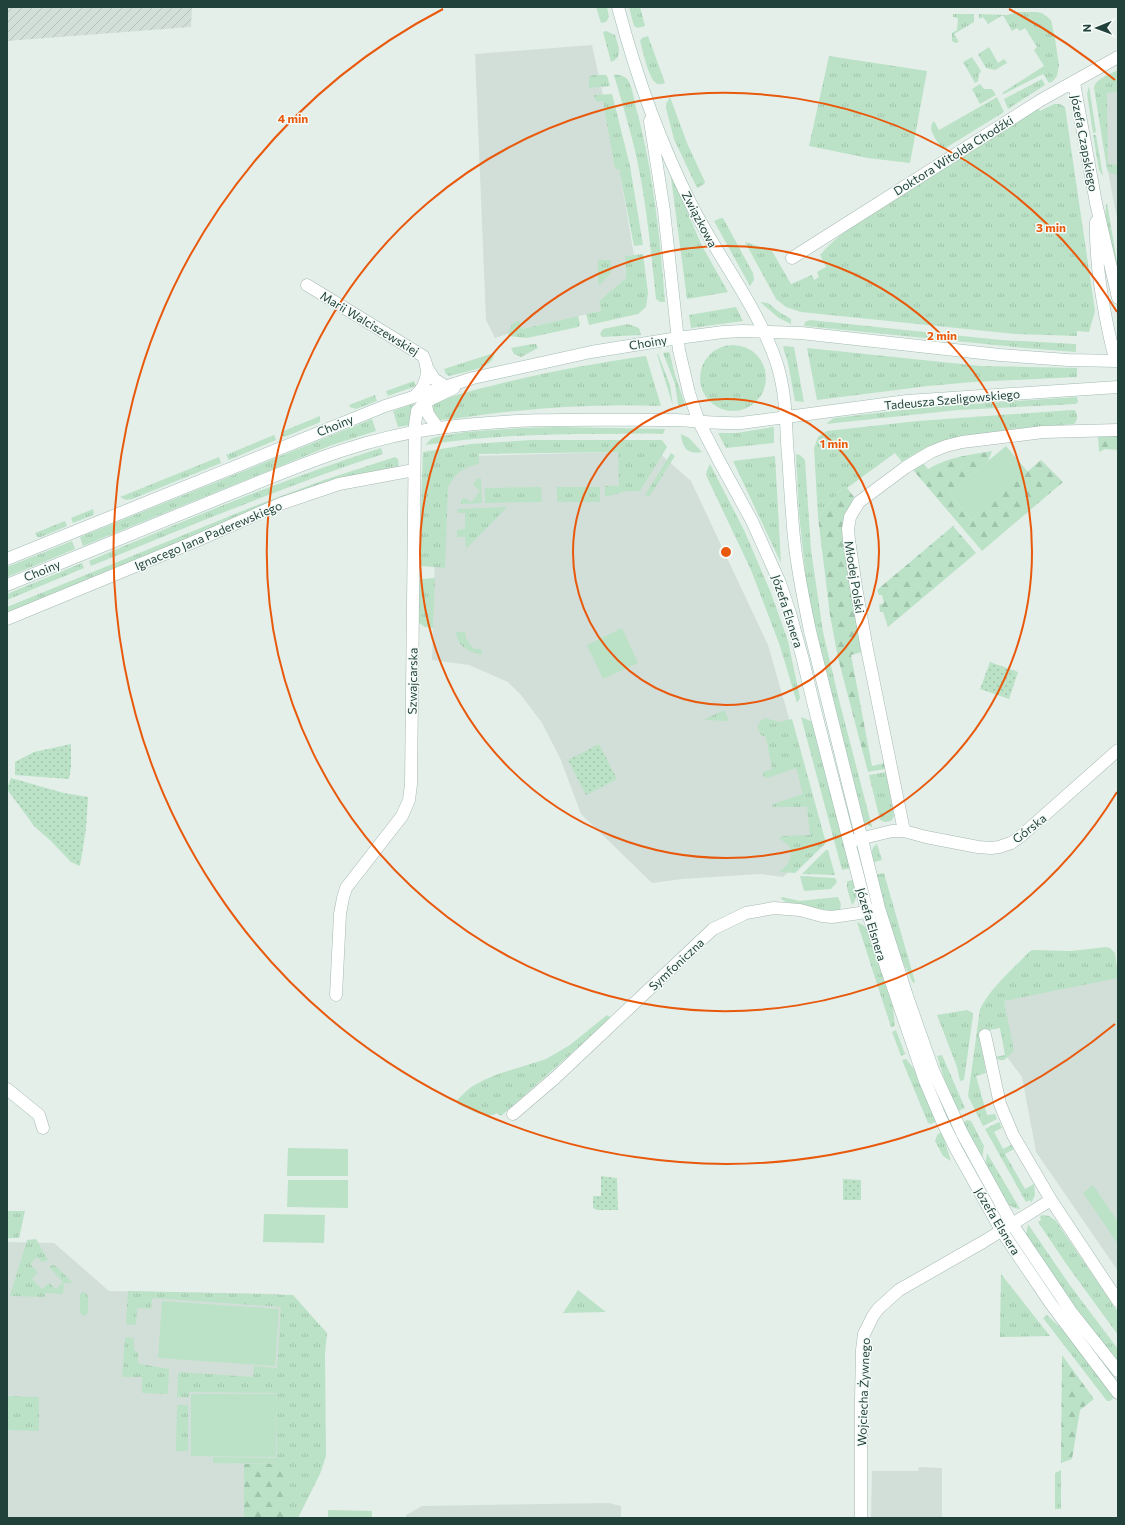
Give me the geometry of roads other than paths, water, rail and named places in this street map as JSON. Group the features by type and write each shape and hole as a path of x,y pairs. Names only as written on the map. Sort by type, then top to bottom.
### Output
{"street":[{"name":"Związkowa","path":"618,7 646,100 692,206 722,260 748,302 772,351 780,376 785,400 786,418"},
{"name":"Doktora Witolda Chodźki","path":"792,258 1041,100 1118,57"},
{"name":"Józefa Czapskiego","path":"1074,82 1096,203 1118,298"},
{"name":"Związkowa","path":"646,100 664,211 678,338 684,376 699,422"},
{"name":"Józefa Czapskiego","path":"1096,203 1096,240 1102,297 1113,351 1118,359"},
{"name":"Marii Walciszewskiej","path":"307,285 423,356 426,366 425,384 421,399"},
{"name":"Choiny","path":"7,559 350,419 421,399 445,386 473,378 570,356 723,332 764,332"},
{"path":"764,332 801,333 1000,355 1068,360 1118,359"},
{"name":"Marii Walciszewskiej","path":"426,366 434,379 445,386"},
{"path":"438,428 428,414 421,399 473,378"},
{"name":"Tadeusza Szeligowskiego","path":"699,422 741,424 817,412 914,400 1118,387"},
{"name":"Szwajcarska","path":"336,995 340,914 346,888 402,816 409,800 411,784 414,432 417,411 421,399"},
{"name":"Józefa Elsnera","path":"786,418 792,514 801,587 855,840 901,1015 928,1088 956,1149 1001,1230 1051,1304 1118,1393"},
{"name":"Choiny","path":"7,585 305,463 366,442 438,428 495,422 539,420 678,420 699,422"},
{"name":"Józefa Elsnera","path":"699,422 721,466 752,521 780,582 802,656 814,706 855,840"},
{"name":"Młodej Polski","path":"904,831 856,587 848,529 850,518 859,502 906,467 925,455 946,446 962,442 1043,432 1118,430"},
{"name":"Ignacego Jana Paderewskiego","path":"7,619 280,504 339,484 414,470"},
{"name":"Górska","path":"855,840 892,831 904,831 926,837 978,847 999,847 1011,843 1057,806 1118,750"},
{"name":"Symfoniczna","path":"513,1114 555,1078 713,929 746,913 774,908 800,910 832,917 873,910"},
{"name":"Józefa Elsnera","path":"873,910 907,996 933,1070 962,1133 1012,1224 1072,1313 1118,1371"},
{"path":"985,1035 997,1092 1005,1118 1022,1152 1051,1200 1118,1301"},
{"path":"7,1089 40,1115 43,1128"},
{"name":"Wojciecha Żywnego","path":"861,1518 860,1400 862,1350 866,1328 878,1309 899,1290 1051,1200"}]}
